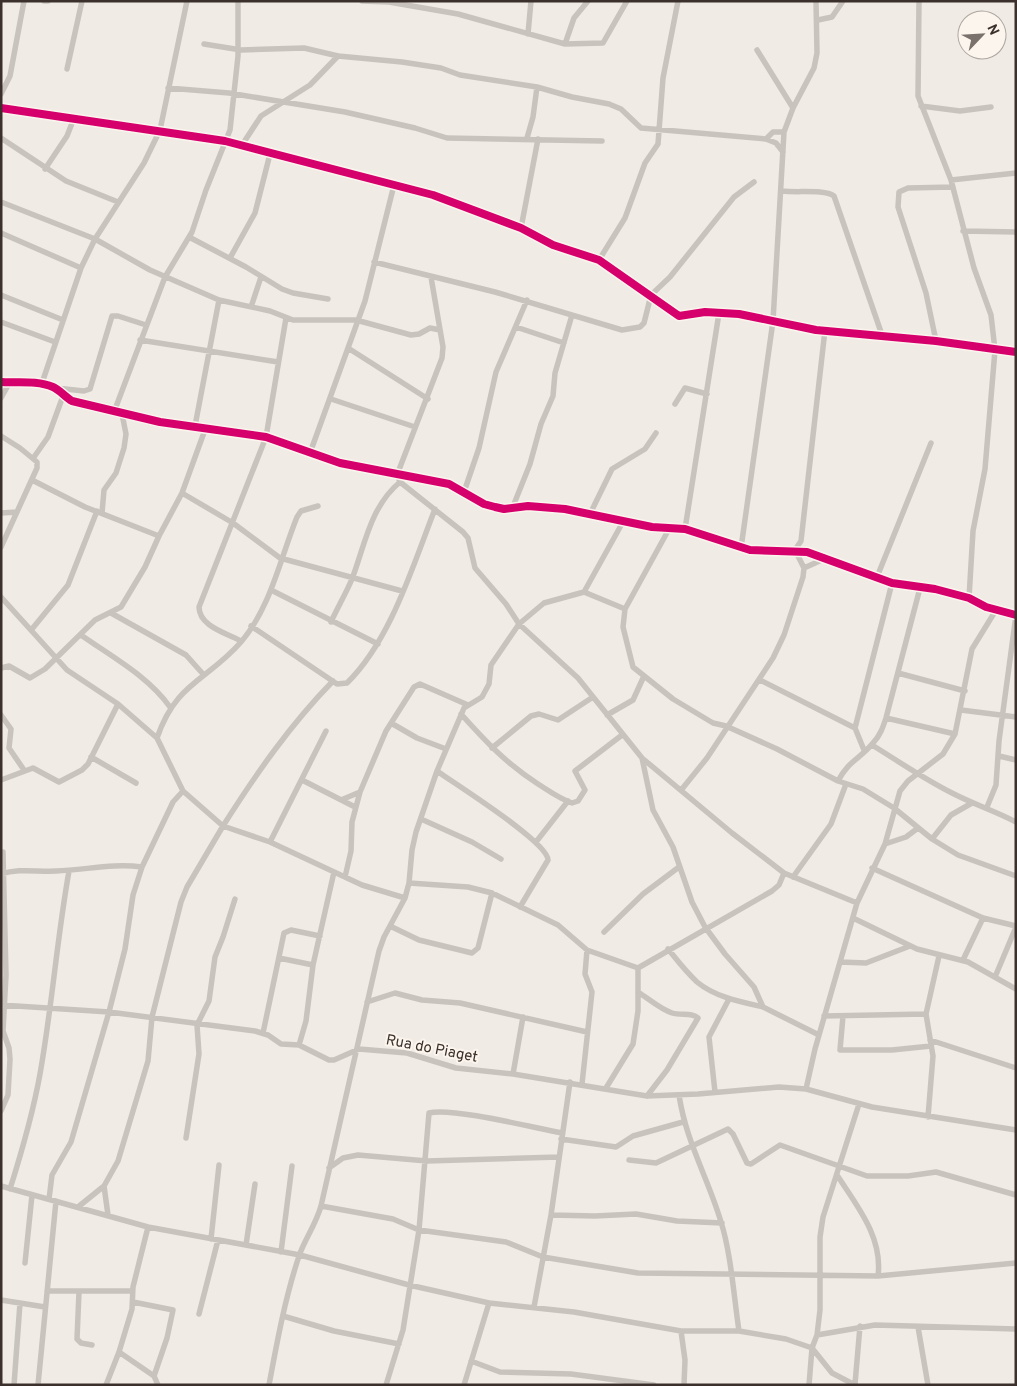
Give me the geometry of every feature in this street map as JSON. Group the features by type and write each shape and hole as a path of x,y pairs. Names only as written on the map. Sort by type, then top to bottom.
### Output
{"street":[{"path":"1,94 10,76 24,1"},
{"path":"67,69 82,1"},
{"path":"42,383 81,268 95,239 144,163 160,130 187,1"},
{"path":"114,412 165,277 189,237 231,126 238,49 238,1"},
{"path":"362,1 388,2 458,14 565,44 602,43 627,1"},
{"path":"528,34 531,1"},
{"path":"565,44 574,18 588,1"},
{"path":"599,260 630,208 645,163 658,144 663,78 678,1"},
{"path":"742,548 773,321 784,132 793,108 814,68 817,53 818,20 816,1"},
{"path":"818,20 832,17 843,1"},
{"path":"919,1 918,80 921,106 940,146 952,183 979,287 991,315 996,350 985,469 973,532 970,598"},
{"path":"204,44 238,49 304,48 338,56 441,68 460,75 537,87 609,104 621,109 641,128 766,139 776,144 783,152"},
{"path":"757,50 793,108"},
{"path":"242,145 261,116 310,85 338,56"},
{"path":"527,138 534,117 537,87"},
{"path":"168,88 233,93 345,112 414,128 447,138 527,138 602,141"},
{"path":"921,106 960,111 991,107"},
{"path":"1,108 225,141 433,195 521,228 554,244 599,260 679,316 696,313 739,314 825,330 936,341 1016,352"},
{"path":"45,169 67,136 74,118"},
{"path":"766,139 773,132 784,132"},
{"path":"1,138 45,169 66,181 118,202"},
{"path":"521,228 538,139"},
{"path":"230,258 255,213 270,154"},
{"path":"936,341 926,293 898,207 899,192 908,188 1016,173"},
{"path":"374,262 527,300 622,330 640,327 646,320 651,295 670,276 734,197 754,182"},
{"path":"310,453 331,399 356,320 370,286 374,262 394,185"},
{"path":"782,191 800,193 825,191 834,196 882,336"},
{"path":"1,202 95,239 165,277 219,300 270,311 286,318 301,321 356,320 411,335 419,334 430,328 440,330"},
{"path":"963,231 1016,232"},
{"path":"1,233 81,268"},
{"path":"189,237 293,293 328,299"},
{"path":"251,307 261,277"},
{"path":"431,277 440,330 442,358 428,399 397,475 400,482 468,538 475,568 506,604 519,624 578,678 642,758 784,873 857,904"},
{"path":"1,295 63,320"},
{"path":"195,426 219,300"},
{"path":"464,492 480,448 496,372 527,300"},
{"path":"685,529 719,313"},
{"path":"512,508 530,464 543,418 553,396 555,373 572,315"},
{"path":"1,382 42,383 56,388 84,391 90,389 112,316 118,316 146,325"},
{"path":"241,641 206,623 199,614 199,607 266,437 286,318"},
{"path":"1,322 55,342"},
{"path":"516,327 564,342"},
{"path":"795,550 800,542 825,330"},
{"path":"140,340 278,362"},
{"path":"348,348 428,399"},
{"path":"1,398 10,382"},
{"path":"56,388 63,396 72,401 122,414 160,422 266,437 340,463 449,484 484,504 504,509 544,507 669,529 685,529 742,548 773,553 795,550 807,552 892,583 934,589 970,598 996,610 1016,615 996,786 987,807"},
{"path":"675,404 685,388 707,394"},
{"path":"34,457 48,437 63,396"},
{"path":"331,399 415,427"},
{"path":"32,629 68,585 99,512 104,490 116,473 124,448 126,434 122,414"},
{"path":"1,668 9,666 30,678 45,669 81,636 95,620 121,607 145,567 182,493 206,427"},
{"path":"590,514 612,469 645,449 656,433"},
{"path":"1,436 34,457 37,462 37,468 32,480 1,547"},
{"path":"877,577 931,443"},
{"path":"32,480 99,512 159,536"},
{"path":"331,622 352,579 366,531 388,492 400,482"},
{"path":"182,493 232,524 280,558 402,591"},
{"path":"157,738 170,707 176,699 241,641 271,590 279,570 280,558 297,517 301,511 318,506"},
{"path":"251,626 337,684 347,683 378,644 435,509"},
{"path":"1,513 17,512"},
{"path":"584,592 624,520"},
{"path":"669,529 625,609 623,627 633,667 673,699 713,723 726,726 777,749 838,781 863,789 894,808 932,839 966,859 1016,876"},
{"path":"800,542 807,552"},
{"path":"682,789 707,758 726,726 760,680 784,635 804,568 795,550"},
{"path":"804,568 824,559"},
{"path":"864,750 855,728 892,583"},
{"path":"838,781 845,767 872,745 879,736 886,718 920,588"},
{"path":"271,590 331,622 378,644"},
{"path":"269,1385 283,1316 300,1255 321,1206 379,951 390,926 406,898 412,850 421,819 437,771 461,714 468,705 482,697 489,684 492,665 519,624 544,603 584,592 625,609"},
{"path":"1,597 32,629 67,670 118,704 157,738 183,790 223,826 270,842 345,877 406,898"},
{"path":"806,1089 819,1034 857,904 872,868 885,844 894,808 904,786 943,754 955,734 972,650 996,610"},
{"path":"111,613 186,654 203,674"},
{"path":"81,636 147,681 160,693 170,707"},
{"path":"898,673 965,691"},
{"path":"607,715 633,700 644,676"},
{"path":"760,680 855,728"},
{"path":"78,1207 104,1186 118,1161 148,1061 152,1017 181,902 187,886 265,760 290,731 302,712 333,681"},
{"path":"345,877 351,851 355,807 360,792 382,739 416,685 420,684 468,705"},
{"path":"492,748 531,716 539,714 558,720 593,697"},
{"path":"1,780 33,768 40,770 59,782 82,770 91,757 118,704"},
{"path":"961,710 1016,717"},
{"path":"461,714 492,748 523,775 568,801 578,801 585,790 575,772 576,769 622,734"},
{"path":"1,715 11,729 9,748 24,770"},
{"path":"886,718 955,734"},
{"path":"391,723 417,738 446,749"},
{"path":"270,842 326,730"},
{"path":"872,745 918,774 972,803 987,807 1016,822"},
{"path":"999,756 1016,760"},
{"path":"91,757 136,783"},
{"path":"642,758 653,810 673,847 692,902 706,927 725,954 754,987 763,1007"},
{"path":"437,771 501,814 536,842 548,856 548,860 520,906"},
{"path":"302,780 355,807"},
{"path":"793,877 831,824 846,784"},
{"path":"49,1199 52,1175 71,1142 109,1012 125,949 134,895 142,867 173,802 183,790"},
{"path":"341,800 360,792"},
{"path":"536,842 568,801"},
{"path":"932,839 951,815 972,803"},
{"path":"421,819 472,842 501,858"},
{"path":"885,844 906,837 918,828"},
{"path":"1,1111 8,1098 10,1087 10,1051 3,1031 6,968 2,873 3,852"},
{"path":"2,873 13,870 69,871 114,864 142,867"},
{"path":"604,932 642,894 680,867"},
{"path":"872,868 983,918 1016,927 995,977"},
{"path":"10,1189 28,1129 39,1078 50,1007 60,918 69,871"},
{"path":"299,1045 306,1022 313,965 334,872"},
{"path":"638,968 776,888 784,873"},
{"path":"409,883 468,887 492,893 558,925 588,950 638,968"},
{"path":"390,926 419,940 472,953 478,948 492,893"},
{"path":"186,1138 199,1054 197,1024 209,1001 215,957 235,899"},
{"path":"854,918 910,946 939,956 963,960 1016,989"},
{"path":"963,960 983,918"},
{"path":"263,1033 283,937 287,931 320,936"},
{"path":"840,962 866,963 910,946"},
{"path":"668,949 698,982 729,999 763,1007 819,1034"},
{"path":"582,1084 592,992 585,974 588,950"},
{"path":"928,1117 933,1072 926,1014 939,956"},
{"path":"279,958 313,965"},
{"path":"606,1088 633,1044 637,1024 638,968"},
{"path":"638,992 667,1011 680,1015 694,1015 698,1018 667,1070 647,1096"},
{"path":"368,1002 395,993 422,1000 460,1003 588,1032"},
{"path":"715,1092 709,1036 729,999"},
{"name":"Rua do Piaget","path":"3,1005 109,1012 263,1033 281,1044 299,1045 328,1060 334,1060 358,1049 407,1053 456,1068 570,1082 647,1096 778,1087 806,1089 859,1104 928,1117 1016,1130"},
{"path":"824,1016 926,1014"},
{"path":"843,1016 839,1044 840,1050 892,1050 931,1043 1016,1068"},
{"path":"513,1074 523,1018"},
{"path":"534,1307 551,1215 570,1082"},
{"path":"679,1095 683,1122 722,1223 739,1331"},
{"path":"809,1385 812,1348 817,1335 821,1276 821,1228 859,1104"},
{"path":"386,1385 403,1330 409,1285 420,1230 427,1160 428,1116 433,1112 476,1116 616,1147 633,1136 683,1122"},
{"path":"629,1160 656,1163 728,1129 733,1134 747,1163 750,1164 780,1145 840,1168 875,1177 908,1176 936,1172 1016,1195"},
{"path":"329,1168 343,1158 358,1155 427,1160 559,1157"},
{"path":"211,1238 219,1166"},
{"path":"281,1252 292,1166"},
{"path":"837,1175 866,1220 874,1238 880,1261 878,1276"},
{"path":"246,1245 255,1184"},
{"path":"1,1186 148,1227 300,1255 409,1285 489,1303 534,1307 681,1331 739,1331 786,1339 812,1348 832,1373 855,1384 860,1326"},
{"path":"104,1186 108,1215"},
{"path":"25,1263 32,1195"},
{"path":"38,1385 56,1201"},
{"path":"321,1206 393,1218 420,1230 506,1242 543,1257 638,1273 878,1276 1016,1264"},
{"path":"551,1215 596,1216 636,1214 677,1221 722,1223"},
{"path":"106,1385 119,1352 133,1302 132,1292 148,1227"},
{"path":"199,1314 218,1240"},
{"path":"47,1291 132,1292"},
{"path":"78,1292 76,1336 81,1343 92,1344"},
{"path":"1,1300 45,1307"},
{"path":"133,1302 174,1310 154,1376"},
{"path":"14,1385 20,1303"},
{"path":"464,1385 489,1303"},
{"path":"283,1316 334,1331 399,1344"},
{"path":"817,1335 860,1326 1016,1329"},
{"path":"918,1327 928,1385"},
{"path":"681,1331 685,1360 684,1385"},
{"path":"119,1352 154,1376 158,1385"},
{"path":"471,1361 500,1372 571,1374 654,1385"}],"cycle path":[{"path":"1,108 225,141 433,195 521,228 553,245 599,260 679,316 705,312 739,314 816,330 936,341 1016,352"},
{"path":"1,382 47,385 56,388 72,401 160,422 266,437 340,463 449,484 484,504 504,509 528,506 565,509 652,527 685,529 750,550 807,552 892,583 935,589 969,598 986,607 1016,615"}]}
